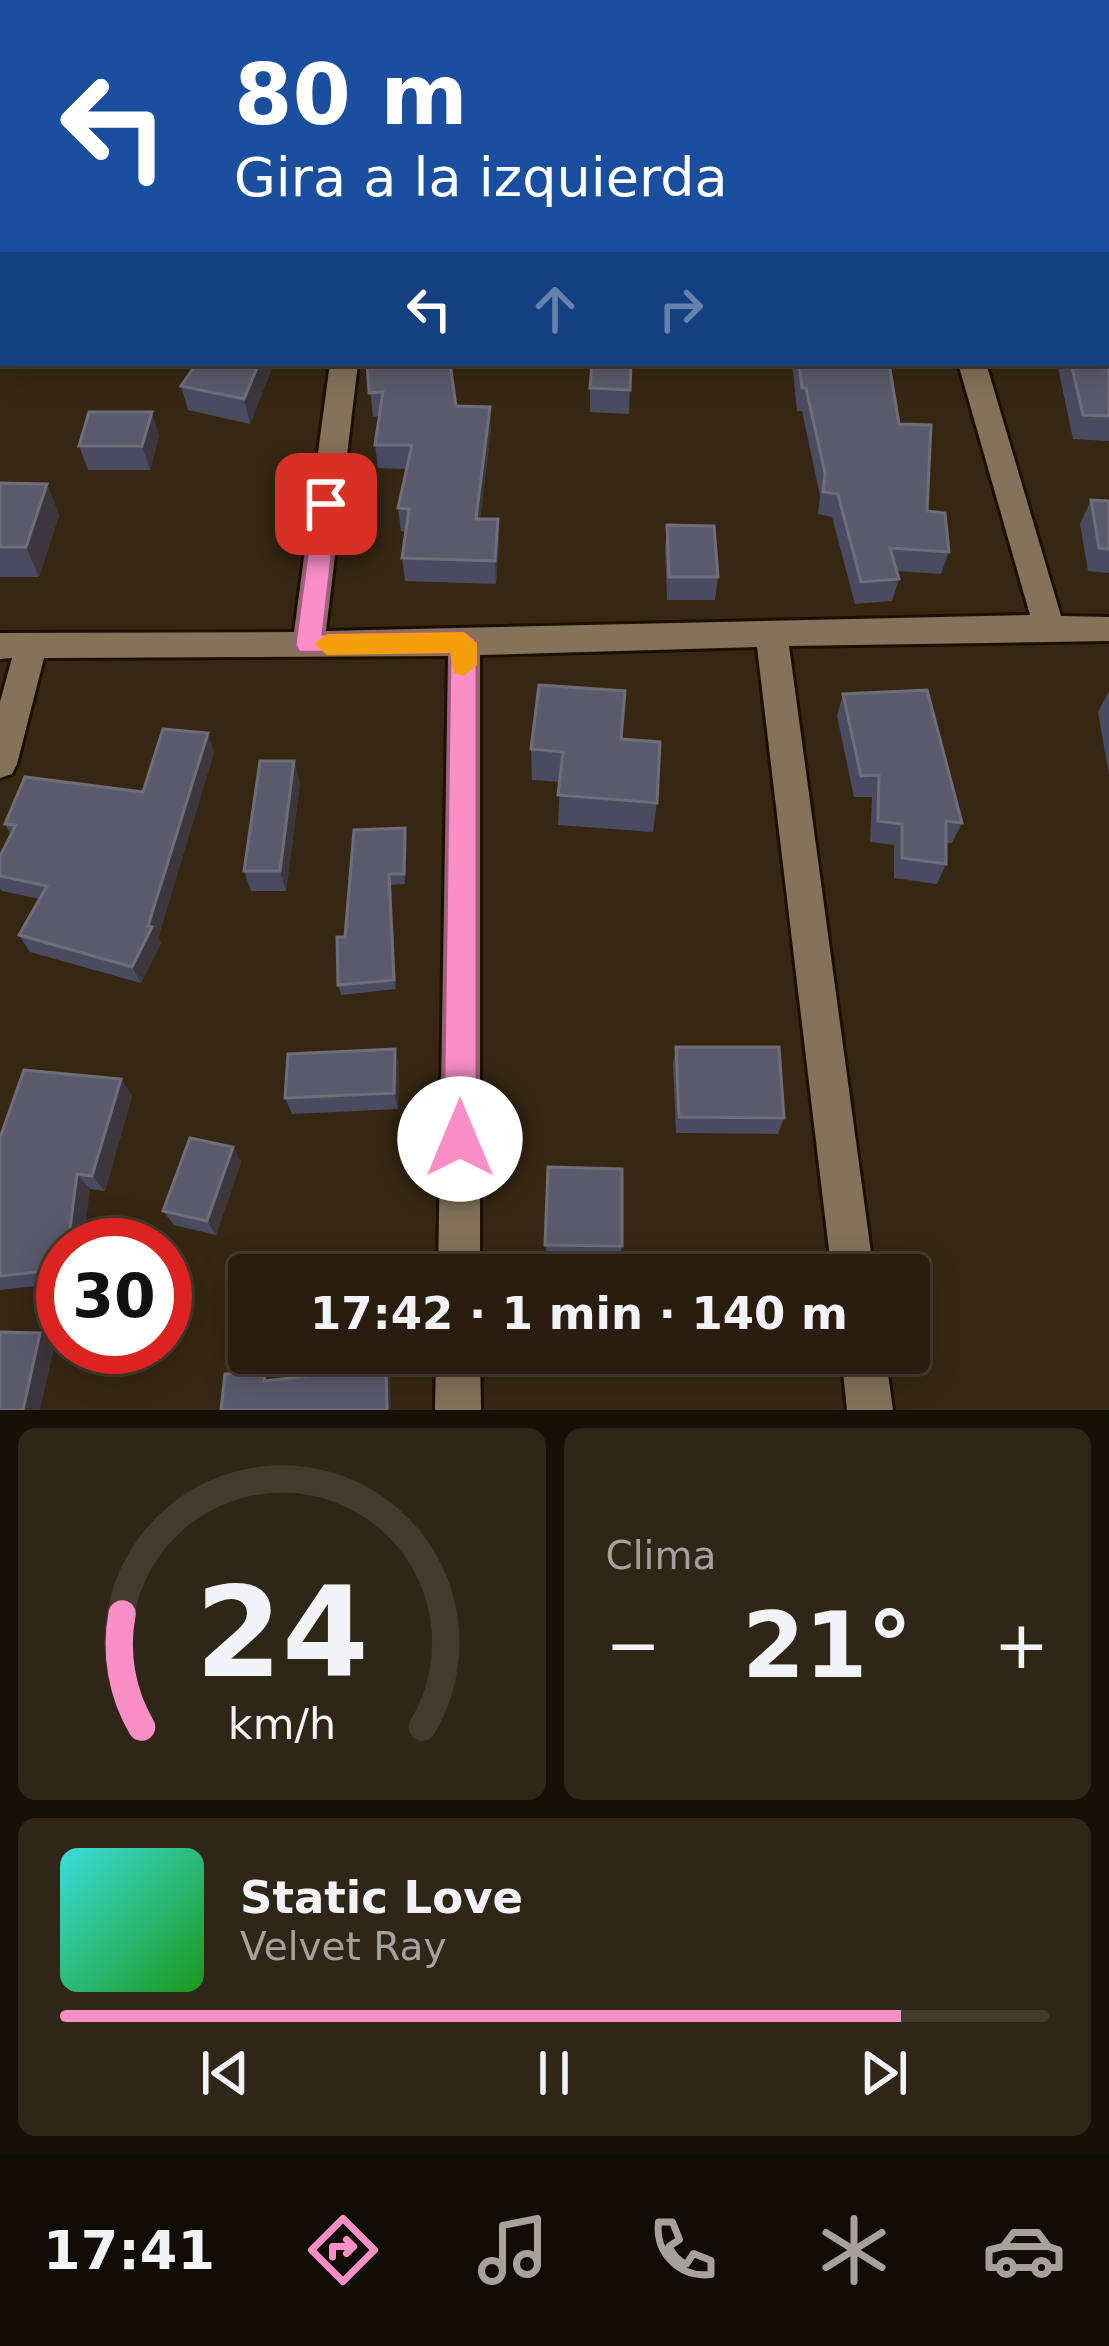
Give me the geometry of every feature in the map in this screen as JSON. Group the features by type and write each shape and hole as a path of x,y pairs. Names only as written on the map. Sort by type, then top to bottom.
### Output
{"street":[{"path":"308,645 344,366"},
{"path":"973,366 1048,628"},
{"path":"0,764 16,647 464,643 1109,628"},
{"path":"771,633 850,1254"},
{"path":"459,1254 464,643"},
{"path":"458,1374 458,1410"},
{"path":"866,1374 871,1410"}],"building":[{"path":"195,366 258,366 244,399 181,386"},
{"path":"367,366 450,366 456,406 490,407 476,519 498,519 495,561 402,558 409,509 398,508 412,445 375,445 383,392 369,393"},
{"path":"592,366 631,366 630,390 590,388"},
{"path":"799,366 889,366 899,424 931,425 927,511 945,513 949,552 890,548 899,579 861,582 838,494 823,492 825,473 806,388 802,388"},
{"path":"1072,366 1109,366 1109,416 1083,415"},
{"path":"89,412 152,412 142,446 79,446"},
{"path":"0,483 47,484 26,547 0,547"},
{"path":"1091,500 1109,501 1109,549 1099,548"},
{"path":"667,525 714,526 718,577 669,577"},
{"path":"539,685 625,691 621,739 660,742 657,803 558,795 563,752 531,749"},
{"path":"927,690 962,823 946,821 946,864 902,858 902,824 878,821 879,775 861,776 843,694"},
{"path":"163,729 208,733 148,926 152,927 132,967 19,935 47,886 0,876 0,856 16,825 5,824 25,777 143,792"},
{"path":"260,761 294,761 280,871 244,871"},
{"path":"405,828 404,874 389,874 394,980 338,985 337,937 345,937 354,830"},
{"path":"676,1047 779,1047 784,1118 679,1117"},
{"path":"395,1049 394,1093 285,1098 288,1054"},
{"path":"24,1070 121,1079 92,1176 77,1174 71,1218 36,1218 36,1272 0,1276 0,1138"},
{"path":"190,1138 233,1147 207,1221 163,1211"},
{"path":"548,1167 622,1169 622,1246 545,1245"},
{"path":"0,1332 36,1333 23,1410 0,1410"},
{"path":"225,1374 265,1374 264,1381 386,1374 387,1410 221,1410"}],"slow traffic":[{"path":"327,644 464,643 464,665"}],"route":[{"path":"326,504 308,645 464,643 460,1139"}]}
